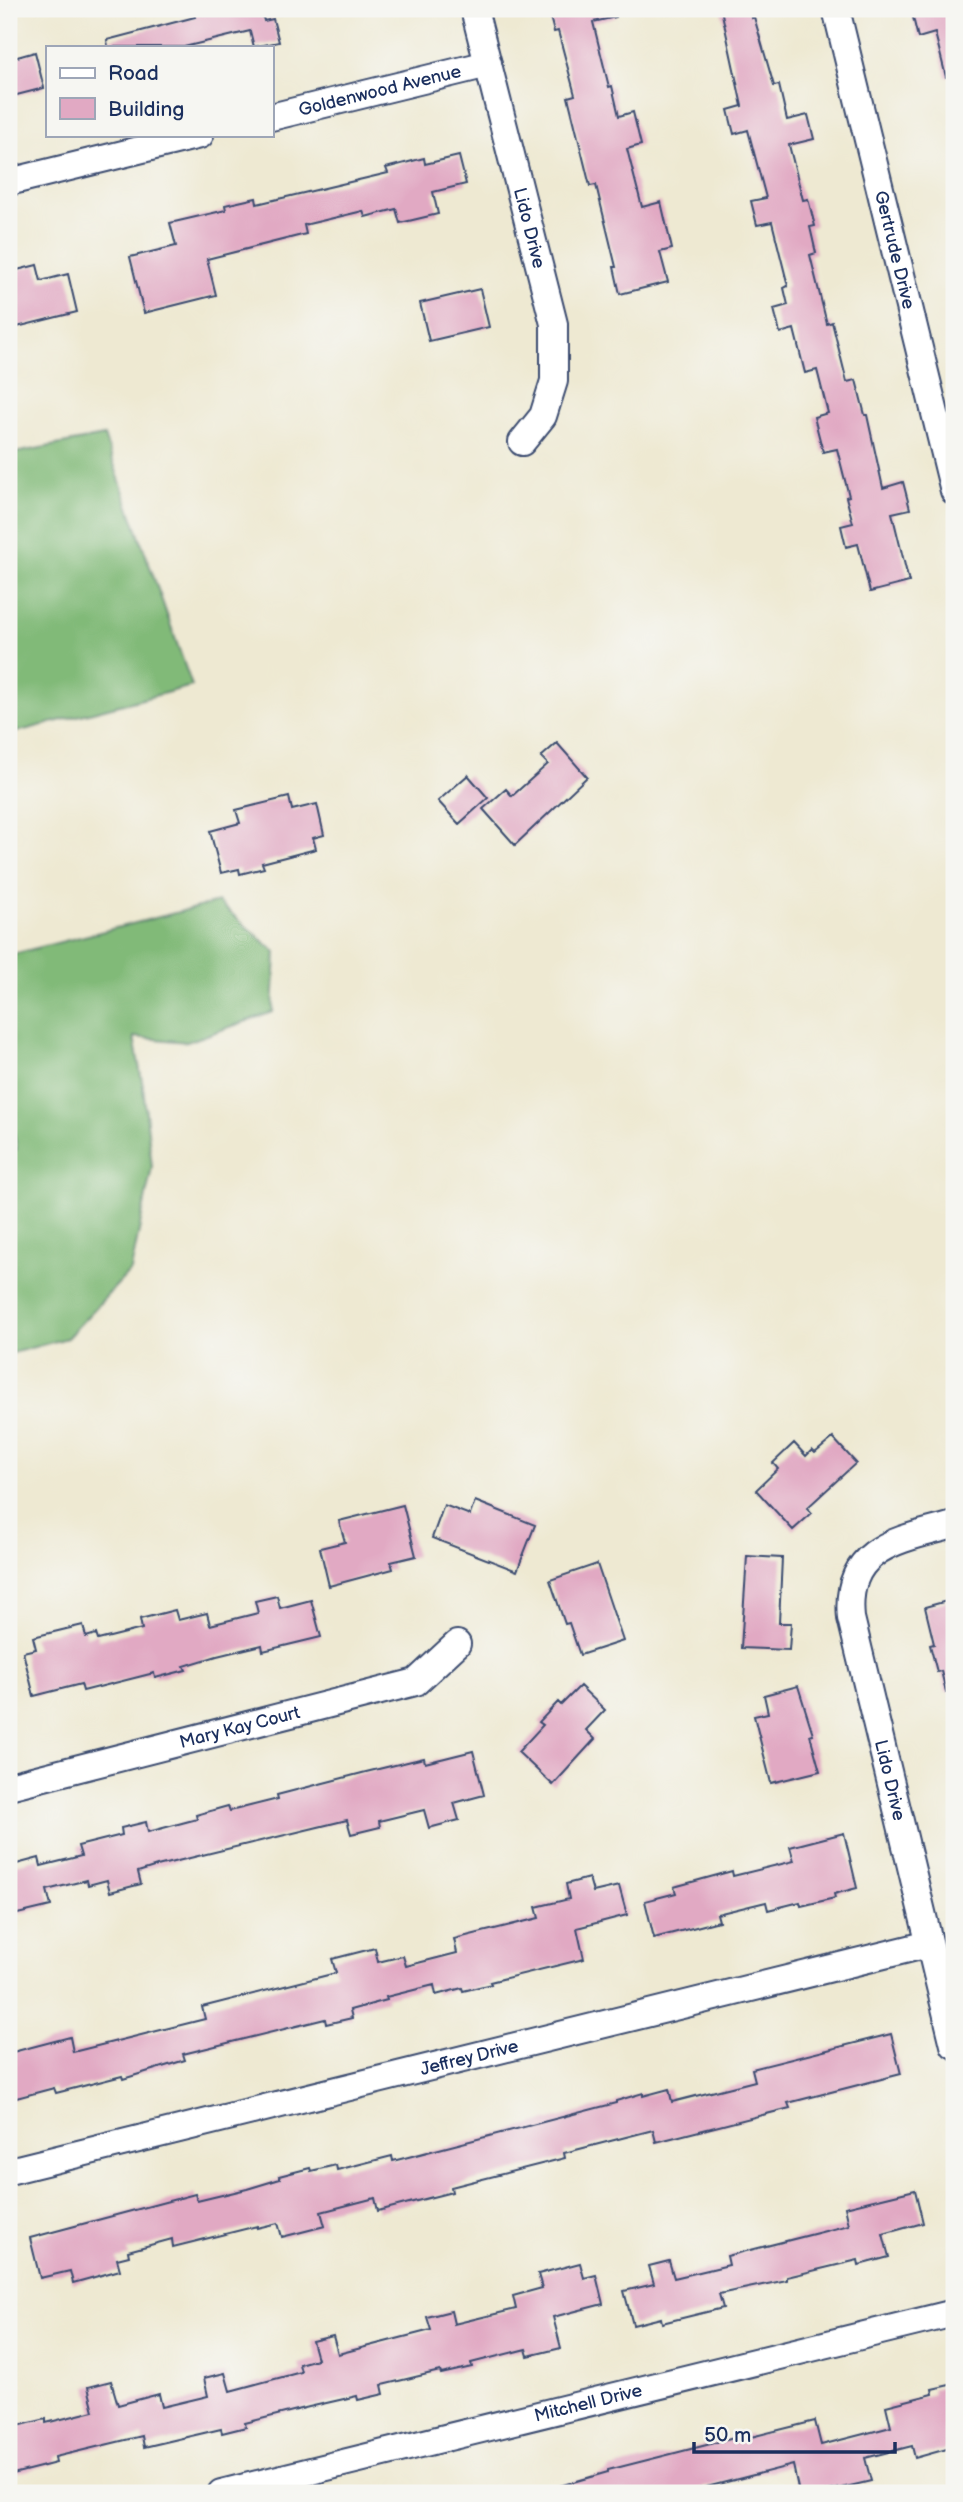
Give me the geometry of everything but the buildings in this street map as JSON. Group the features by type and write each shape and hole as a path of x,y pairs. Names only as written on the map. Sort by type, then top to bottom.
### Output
{"street":[{"name":"Lido Drive","path":"474,9 554,324 554,381 543,416 522,442"},
{"name":"Gertrude Drive","path":"836,9 954,491"},
{"name":"Goldenwood Avenue","path":"273,117 488,64"},
{"path":"9,182 196,136"},
{"name":"Lido Drive","path":"954,1525 902,1539 876,1550 855,1577 849,1602 954,2045"},
{"name":"Mary Kay Court","path":"9,1786 416,1682 457,1644"},
{"name":"Jeffrey Drive","path":"9,2171 929,1944"},
{"name":"Mitchell Drive","path":"221,2493 954,2313"}],"green space":[{"path":"104,436 192,686 9,734 9,454"},
{"path":"218,902 276,952 273,1012 187,1042 134,1037 152,1167 131,1270 67,1338 9,1354 9,1152 17,1149 9,1110 9,955"}]}
